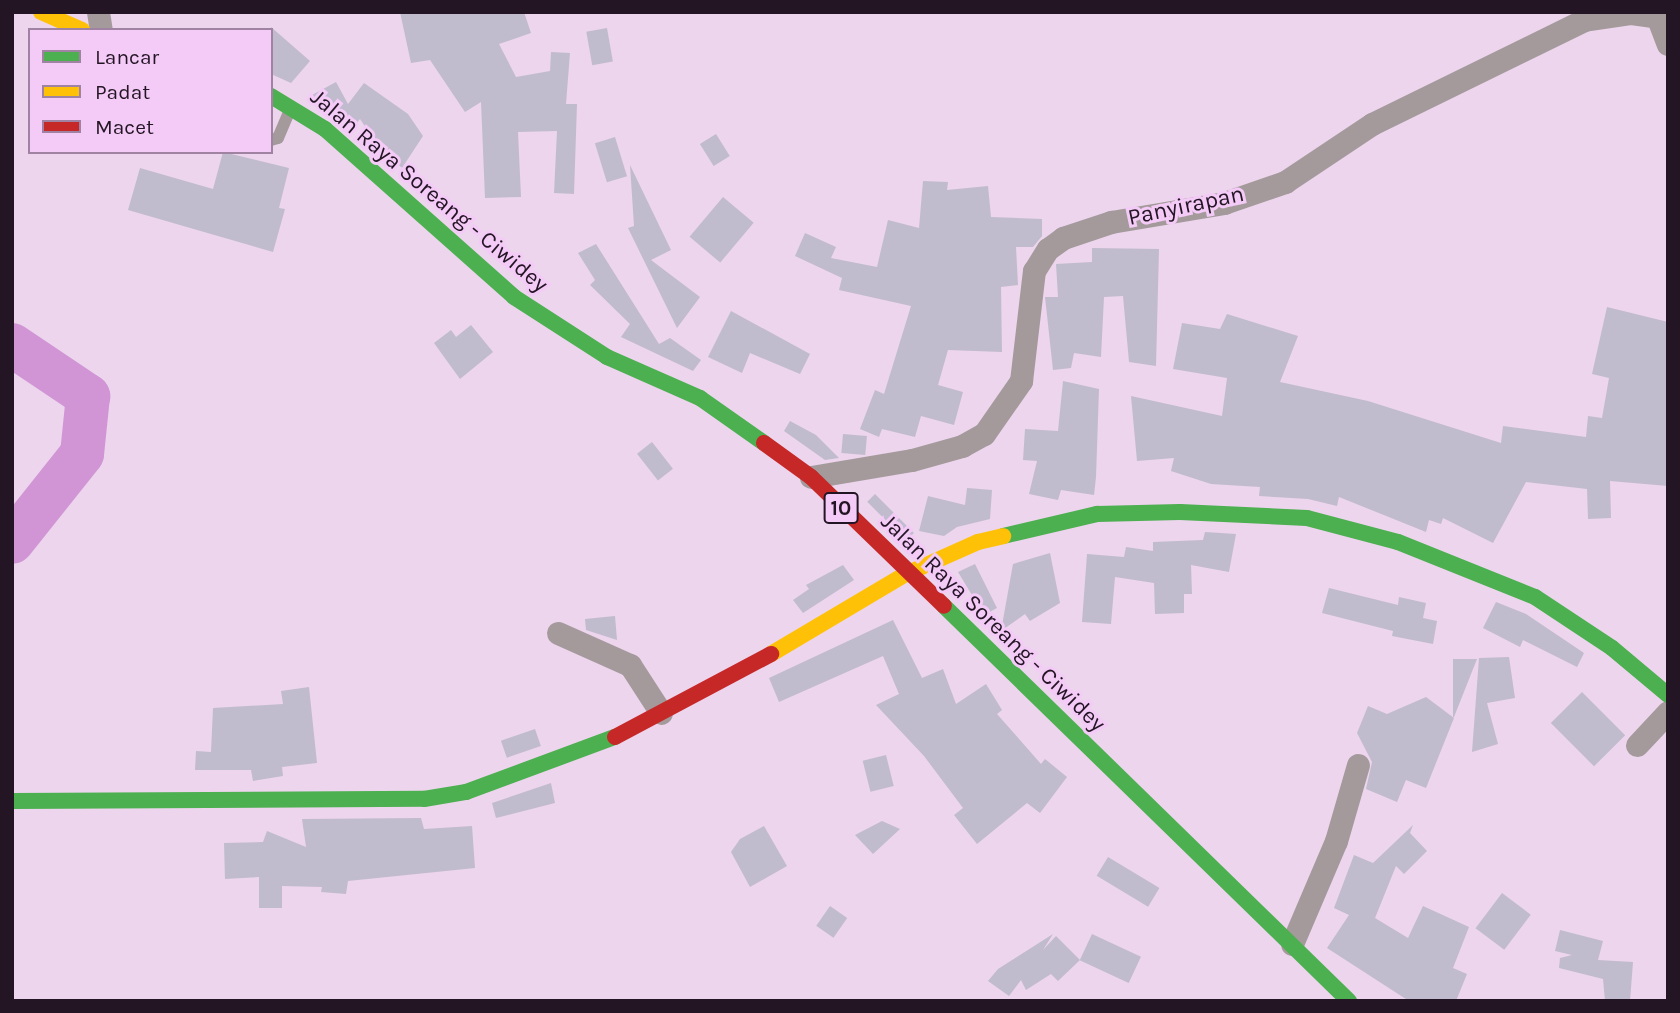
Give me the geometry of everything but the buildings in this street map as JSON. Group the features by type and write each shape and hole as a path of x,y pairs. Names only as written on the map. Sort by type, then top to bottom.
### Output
{"main road":[{"path":"45,15 77,28"},
{"name":"Jalan Raya Soreang - Ciwidey","path":"273,97 291,105 325,129 514,297 607,357 700,398 811,477 906,573 1349,1001"},
{"path":"12,801 135,803 424,799 456,794 589,750 661,713 906,573 978,542 1097,514 1218,512 1307,517 1398,542 1535,597 1612,648 1668,695"}],"street":[{"name":"Panyirapan","path":"811,477 912,460 962,446 984,434 998,420 1021,380 1034,271 1048,249 1063,238 1111,222 1224,203 1285,182 1372,124 1558,32 1598,15 1662,17"},
{"path":"1662,17 1668,44"},
{"path":"558,633 630,665 661,713"},
{"path":"1637,745 1668,712"},
{"path":"1292,944 1336,841 1358,765"}],"lane":[{"path":"45,15 58,28"},
{"path":"273,139 278,138 291,105"}],"waterway":[{"path":"12,345 88,396 82,454 12,542"}],"traffic: fast":[{"path":"273,97 325,129 514,297 607,357 700,398 764,443"},
{"path":"1003,536 1097,514 1180,512 1307,518 1398,542 1535,597 1612,648 1668,695"},
{"path":"944,606 1349,1001"},
{"path":"12,801 424,799 466,792 615,737"}],"traffic: slow":[{"path":"41,12 77,28"},
{"path":"771,654 906,574 978,542 1003,536"}],"traffic: jam":[{"path":"764,443 811,477 944,606"},
{"path":"615,737 771,654"}]}
